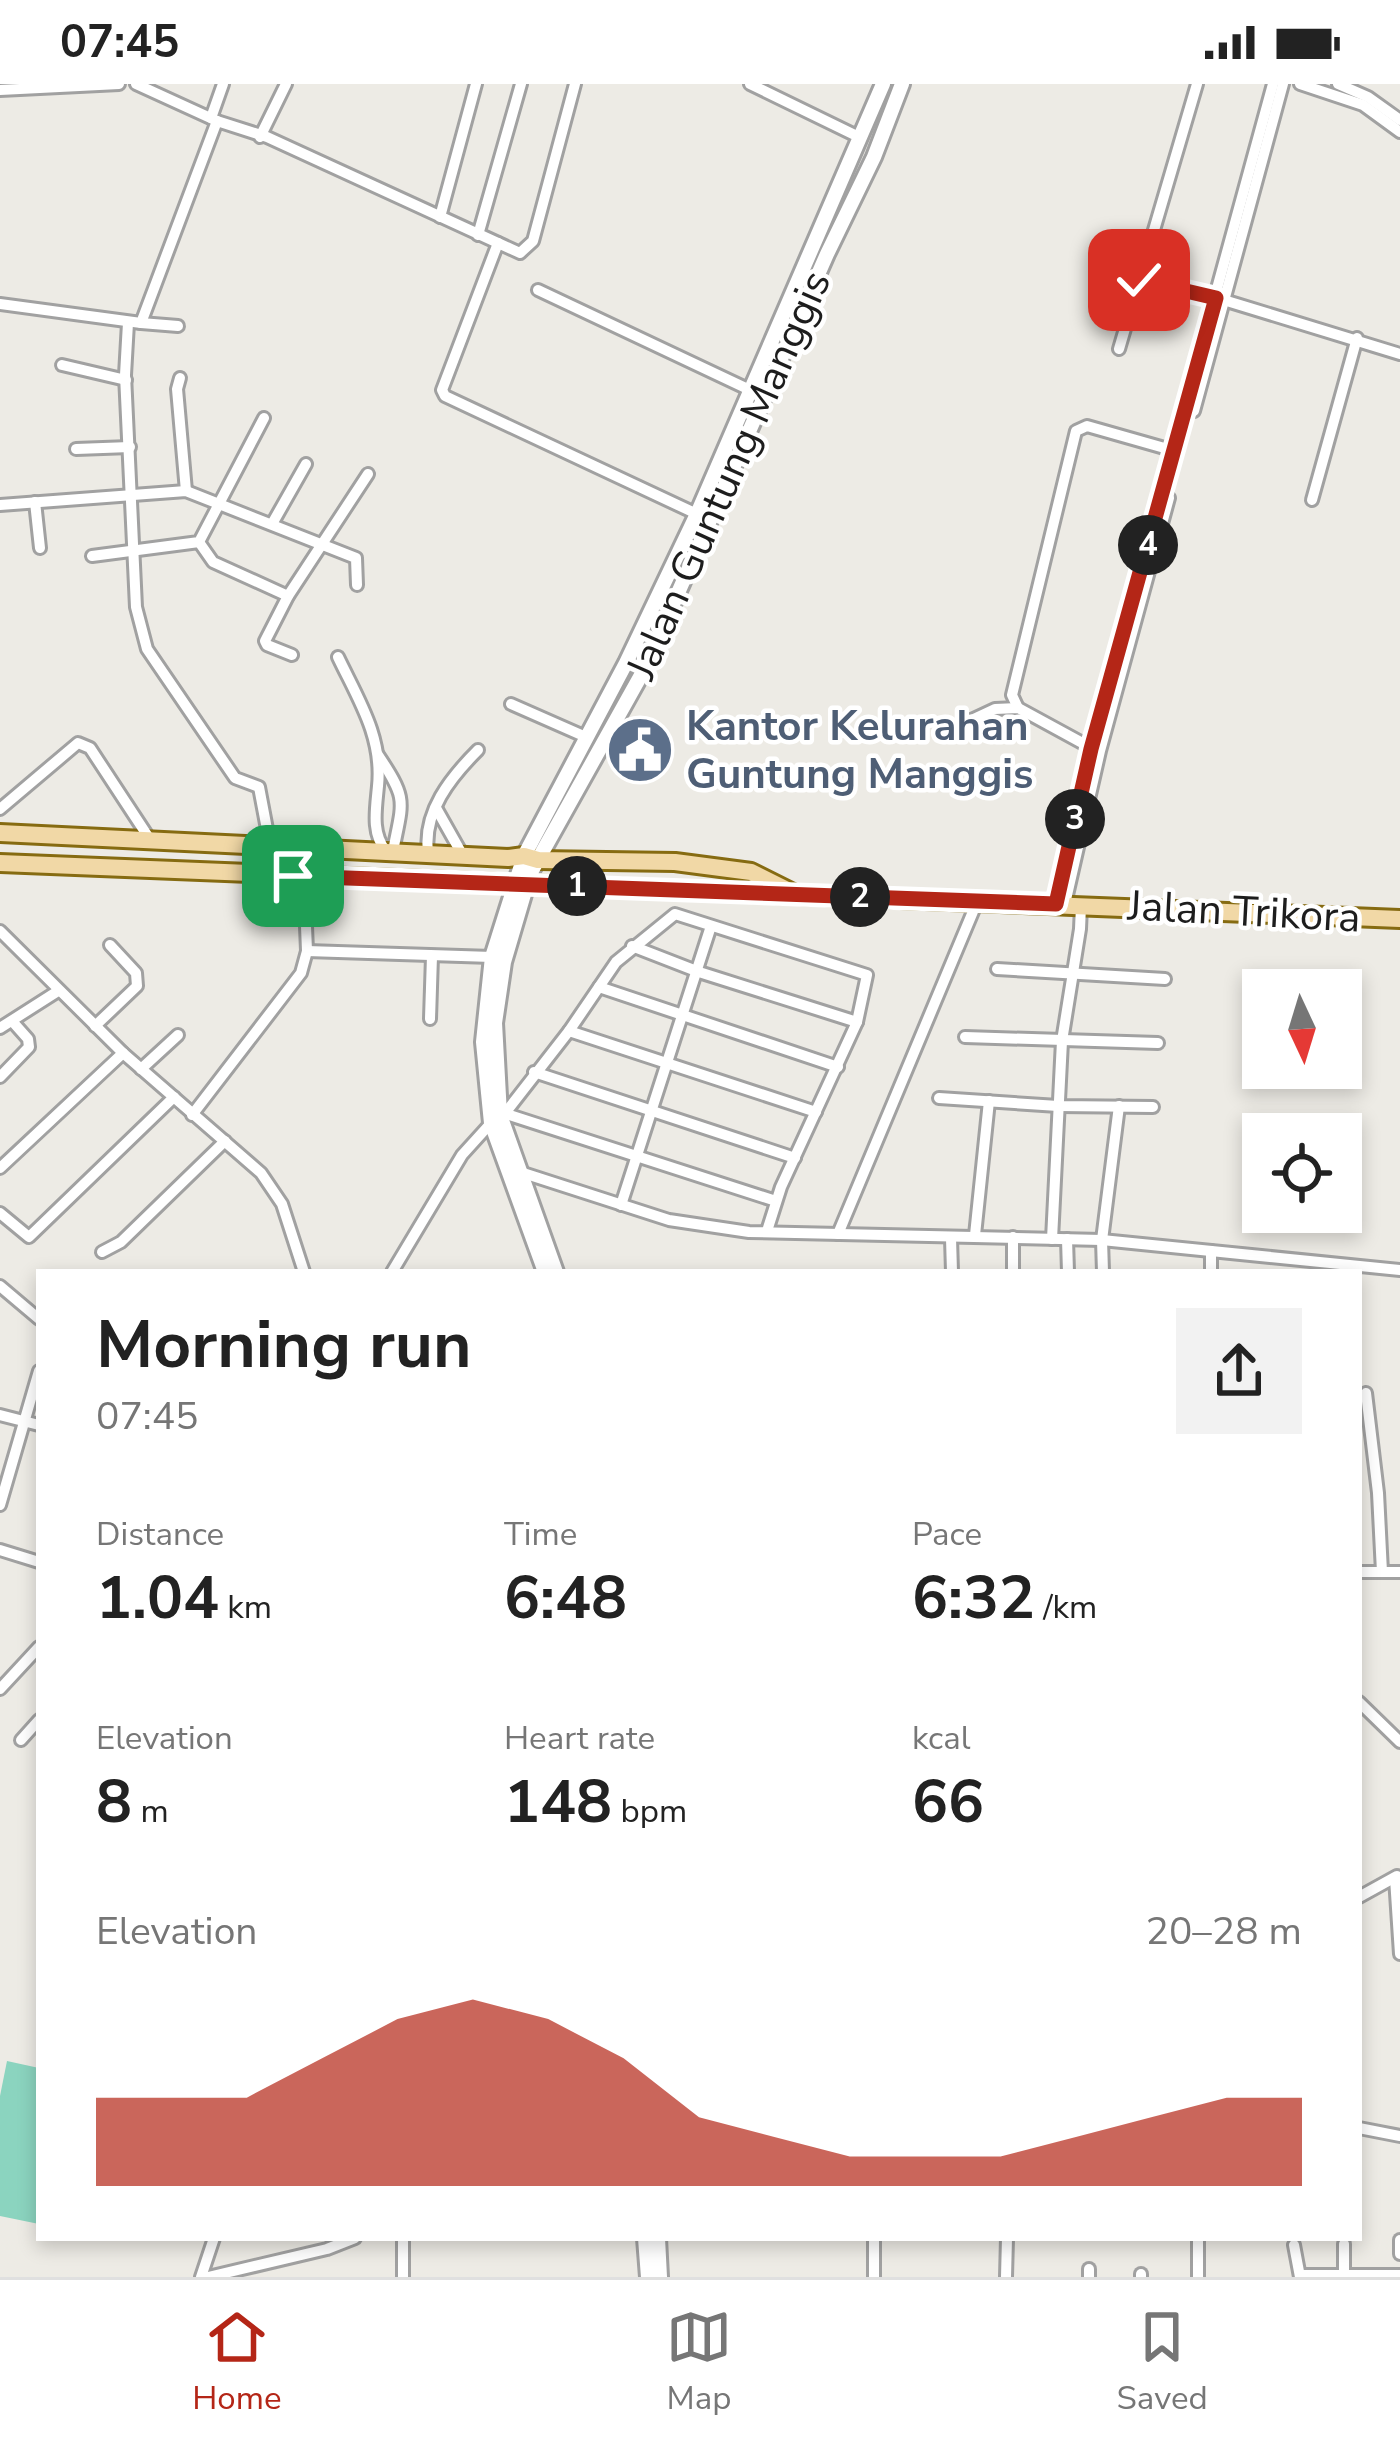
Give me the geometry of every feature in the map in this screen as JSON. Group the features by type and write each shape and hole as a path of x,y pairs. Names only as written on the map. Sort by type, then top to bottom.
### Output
{"main road":[{"name":"Jalan Trikora","path":"0,833 675,862 751,872 800,896"},
{"name":"Jalan Trikora","path":"0,862 1400,920"},
{"path":"749,893 754,883 751,872"}],"street":[{"path":"0,90 119,84"},
{"path":"136,84 520,253 533,241 575,84"},
{"path":"223,84 214,119 134,323 126,380 136,608 147,649 235,778 259,787 270,844"},
{"path":"260,137 286,84"},
{"path":"440,217 476,84"},
{"path":"478,235 521,84"},
{"path":"750,84 861,139"},
{"name":"Jalan Guntung Manggis","path":"531,858 645,668 820,251 883,84"},
{"name":"Jalan Guntung Manggis","path":"543,1269 499,1117 483,1042 493,957 586,737 697,514 750,390 874,157 902,84"},
{"path":"1119,349 1198,84"},
{"path":"1052,1239 1062,1041 1072,975 1067,905 1096,750 1175,452 1221,301 1273,84"},
{"path":"1096,750 1282,84"},
{"path":"1300,84 1363,105 1400,132"},
{"path":"1338,84 1368,97 1400,120"},
{"path":"498,243 442,390 445,396 697,514"},
{"path":"1139,280 1400,353"},
{"path":"538,290 750,390"},
{"path":"0,304 178,326"},
{"path":"1312,500 1357,338"},
{"path":"62,365 126,380"},
{"path":"180,378 186,491"},
{"path":"199,542 264,418"},
{"path":"1018,708 1012,695 1076,431 1087,426 1175,452"},
{"path":"76,449 130,447"},
{"path":"272,524 306,464"},
{"path":"292,655 265,641 288,596 368,474"},
{"path":"0,505 186,491 356,558 357,585"},
{"path":"35,502 40,548"},
{"path":"92,556 199,542"},
{"path":"199,542 213,562 288,596"},
{"path":"338,657 371,725 376,752 376,835 390,851"},
{"path":"511,704 586,737"},
{"path":"948,731 994,709 1018,708 1096,750"},
{"path":"0,809 83,743 151,841"},
{"path":"428,852 425,830 446,786 478,750"},
{"path":"376,752 402,795 404,808 390,851"},
{"path":"436,808 462,854"},
{"path":"192,1114 301,973 307,951 304,876"},
{"name":"Jalan Guntung Manggis","path":"499,1117 496,1005 521,884"},
{"path":"838,1234 977,902"},
{"path":"394,1269 462,1155 569,1031 632,946 677,913 867,975 857,1022 767,1231"},
{"path":"621,1205 711,926"},
{"path":"0,932 123,1053 273,1188 304,1269"},
{"path":"0,953 12,945"},
{"path":"95,1026 137,986 136,974 110,945"},
{"path":"632,946 857,1022"},
{"path":"307,951 493,957"},
{"path":"430,1019 432,956"},
{"path":"997,969 1165,980"},
{"path":"598,987 838,1067"},
{"path":"0,1028 58,991"},
{"path":"0,1077 29,1047 12,1021"},
{"path":"569,1031 816,1112"},
{"path":"141,1069 178,1035"},
{"path":"965,1037 1158,1043"},
{"path":"0,1168 123,1053"},
{"path":"533,1072 795,1158"},
{"path":"0,1213 28,1237 174,1097"},
{"path":"939,1098 1153,1107"},
{"path":"975,1235 989,1101"},
{"path":"1103,1269 1102,1240 1119,1106"},
{"path":"499,1117 776,1201"},
{"path":"102,1252 121,1242 225,1142"},
{"path":"513,1169 703,1227 1102,1240 1400,1270"},
{"name":"Jalan Guntung Manggis","path":"513,1169 555,1269"},
{"path":"1013,1237 1013,1269"},
{"path":"951,1238 952,1269"},
{"path":"1067,1239 1068,1269"},
{"path":"1211,1251 1211,1269"},
{"path":"1264,1256 1264,1269"},
{"path":"0,1286 36,1316"},
{"path":"1366,1393 1382,1572"},
{"path":"0,1415 33,1424 0,1505"},
{"path":"0,1550 36,1561"},
{"path":"1362,1572 1400,1572"},
{"path":"0,1689 36,1650"},
{"path":"1362,1705 1400,1742"},
{"path":"21,1741 36,1724"},
{"path":"1362,1895 1397,1876 1400,1954"},
{"path":"1362,2129 1400,2136"},
{"path":"1400,2240 1400,2254"},
{"path":"213,2241 204,2277 348,2241"},
{"path":"403,2241 403,2277"},
{"path":"648,2277 652,2241"},
{"path":"652,2241 660,2277"},
{"path":"874,2241 874,2277"},
{"path":"1006,2277 1007,2241"},
{"path":"1198,2241 1198,2277"},
{"path":"1344,2244 1344,2274"},
{"path":"1294,2245 1300,2276 1400,2275"}],"green space":[{"path":"7,2061 36,2067 36,2223 0,2216 0,2096"}],"place":[{"name":"Kantor Kelurahan Guntung Manggis","path":"640,750"}],"route":[{"path":"293,876 1056,904 1091,749 1216,298 1139,280"}]}
